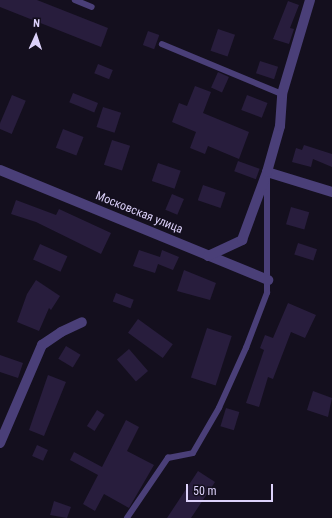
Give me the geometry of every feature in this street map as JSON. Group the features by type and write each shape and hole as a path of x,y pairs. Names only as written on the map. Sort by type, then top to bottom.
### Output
{"street":[{"path":"208,256 242,240 267,172 280,126 282,94 310,0"},
{"name":"Московская улица","path":"0,170 268,280"},
{"path":"267,172 332,192"},
{"path":"0,442 42,345 61,332 82,322"}],"lane":[{"path":"75,0 92,7"},
{"path":"162,44 282,94"},
{"path":"127,518 168,458 193,453 219,408 246,348 267,293 267,172"}],"building":[{"path":"0,0 37,0 108,28 101,47 0,7"},
{"path":"288,1 299,5 290,28 294,29 289,44 273,39"},
{"path":"218,29 235,35 228,57 211,51"},
{"path":"148,31 159,35 154,49 143,45"},
{"path":"260,61 278,67 274,79 256,73"},
{"path":"98,64 113,70 109,79 94,73"},
{"path":"218,72 229,77 222,92 211,88"},
{"path":"195,86 211,92 203,113 249,132 239,159 208,146 205,154 190,148 196,132 172,122 179,103 187,106"},
{"path":"73,93 98,103 94,112 69,102"},
{"path":"12,95 26,101 12,134 0,129 0,123"},
{"path":"247,95 268,103 262,118 241,110"},
{"path":"103,107 121,113 115,133 97,127"},
{"path":"63,129 84,137 76,156 56,148"},
{"path":"112,140 130,146 122,171 104,165"},
{"path":"304,145 332,154 332,167 313,159 311,167 292,162 296,148 302,150"},
{"path":"238,161 260,169 256,179 234,171"},
{"path":"158,163 181,171 175,189 152,181"},
{"path":"203,185 226,193 220,208 198,200"},
{"path":"172,194 184,199 177,215 165,210"},
{"path":"16,200 56,215 59,209 111,233 101,254 36,222 11,214"},
{"path":"291,207 309,212 304,230 286,224"},
{"path":"298,243 317,249 313,261 294,254"},
{"path":"40,244 67,256 60,272 33,260"},
{"path":"139,250 160,257 162,250 179,257 173,270 158,264 155,273 133,266"},
{"path":"184,270 216,283 210,300 177,291"},
{"path":"36,280 60,296 51,310 49,308 39,331 17,322 27,294"},
{"path":"116,293 134,300 131,308 113,301"},
{"path":"288,303 316,315 305,338 291,332 273,379 268,377 259,407 246,403 264,350 260,348 265,335 273,338"},
{"path":"138,319 173,344 163,358 128,333"},
{"path":"207,328 232,336 216,385 191,377"},
{"path":"66,346 81,355 73,368 58,359"},
{"path":"129,349 148,371 136,381 117,359"},
{"path":"0,355 23,363 18,378 0,372"},
{"path":"48,375 66,382 44,436 29,430"},
{"path":"313,391 332,398 328,417 307,410"},
{"path":"226,408 239,412 234,430 220,426"},
{"path":"97,410 105,415 95,431 87,426"},
{"path":"126,420 139,427 127,451 154,465 129,508 104,494 95,511 83,504 98,475 70,460 74,452 102,467"},
{"path":"37,445 48,450 43,461 32,456"},
{"path":"198,471 215,482 191,518 167,518"},
{"path":"54,501 71,507 67,518 50,515"}]}
